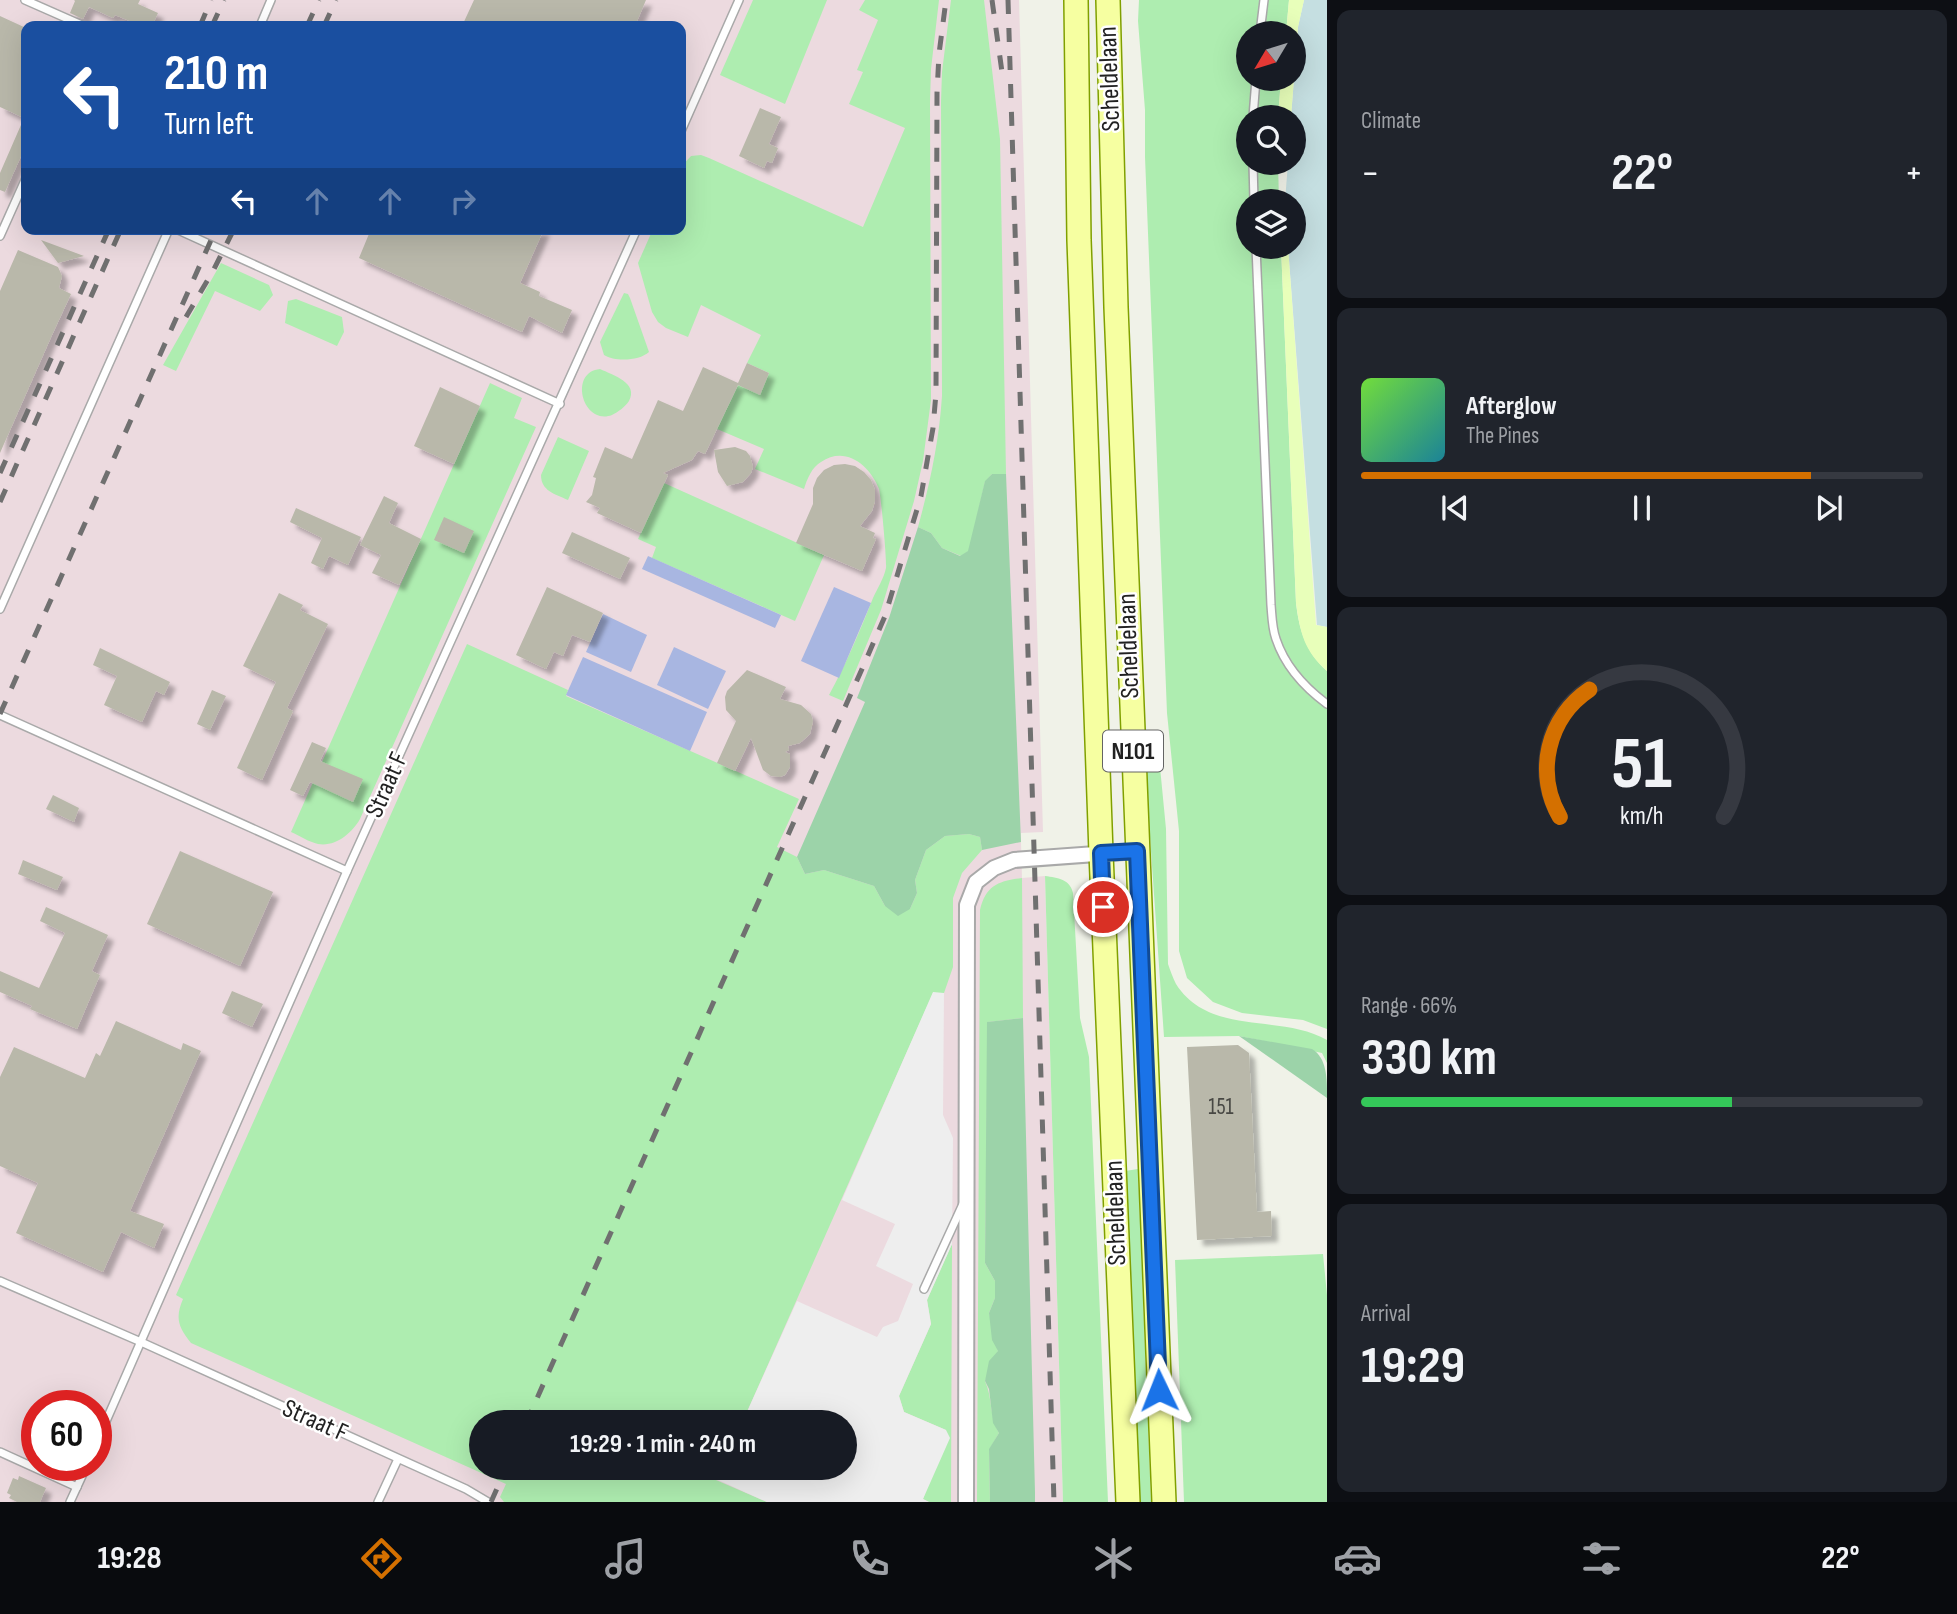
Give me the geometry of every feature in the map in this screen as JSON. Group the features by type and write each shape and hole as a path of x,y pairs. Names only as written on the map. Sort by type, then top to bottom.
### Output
{"main road":[{"name":"Scheldelaan","path":"1076,0 1079,240 1128,1502"},
{"name":"Scheldelaan","path":"1108,0 1116,307 1164,1502"}],"street":[{"path":"966,1502 967,905 976,882 994,868 1014,860 1137,851"}],"lane":[{"path":"24,0 72,21"},
{"path":"262,21 271,0"},
{"path":"686,120 739,0"},
{"path":"1261,21 1264,0"},
{"path":"0,236 21,189"},
{"path":"0,609 166,235"},
{"path":"189,235 560,404"},
{"name":"Straat F","path":"112,1408 347,872 634,235"},
{"path":"1257,259 1271,605 1275,637 1286,662 1298,678 1327,704"},
{"path":"0,715 347,872"},
{"path":"923,1289 967,1197"},
{"path":"0,1281 141,1342"},
{"name":"Straat F","path":"141,1342 488,1502"},
{"path":"0,1452 77,1487"},
{"path":"378,1502 398,1459"},
{"path":"70,1502 80,1481"}],"shaded area":[{"path":"0,0 1019,0 1043,832 1021,833 1022,878 1045,876 1063,1502 0,1502"},
{"path":"753,0 827,0 785,104 720,75"},
{"path":"865,0 939,0 930,102 931,400 923,461 914,501 881,610 843,701 829,695 886,568 880,494 875,480 856,460 839,456 830,457 818,464 804,489 755,469 764,449 717,429 738,385 760,394 769,373 747,363 761,335 701,305 688,337 666,328 652,312 638,263 650,235 686,235 686,162 691,156 709,158 863,227 905,128 849,104 863,72 857,70 878,20 859,10"},
{"path":"951,0 984,0 1000,139 1006,474 992,474 985,482 969,551 961,556 942,548 931,533 918,527 939,430 942,396 941,102"},
{"path":"1139,0 1289,0 1287,21 1236,21 1236,91 1280,91 1279,105 1236,105 1236,175 1278,175 1279,189 1236,189 1236,259 1282,259 1296,603 1305,640 1327,671 1327,1029 1303,1020 1242,1013 1213,1002 1187,978 1179,951 1179,831 1167,713 1145,110 1138,21"},
{"path":"1304,0 1327,0 1327,627 1317,625 1289,259 1306,259 1306,189 1286,189 1287,175 1306,175 1306,105 1292,105 1293,91 1306,91 1306,21 1299,21"},
{"path":"221,263 269,285 273,295 260,311 215,291 176,371 163,365"},
{"path":"624,293 630,298 649,352 633,359 620,360 604,355 600,342"},
{"path":"296,299 342,317 344,332 337,346 285,323 288,301"},
{"path":"600,369 623,380 631,389 629,401 612,415 593,413 583,397 584,379 590,372"},
{"path":"490,383 522,398 514,418 536,427 360,819 348,834 337,841 325,844 311,842 291,832"},
{"path":"558,437 589,451 568,500 543,485 541,475"},
{"path":"992,474 1006,474 1021,842 982,850 980,837 969,834 945,836 926,850 915,880 917,893 910,909 898,916 885,906 874,886 824,870 805,874 797,857 865,702 857,698 889,618 918,527 931,533 942,548 960,556 968,551 985,481"},
{"path":"664,483 824,555 795,621 652,558 656,547 638,539"},
{"path":"467,644 568,690 566,696 799,799 777,847 797,857 805,874 824,870 874,886 885,906 910,909 917,893 915,880 926,850 945,836 969,834 980,837 982,850 962,873 953,898 953,967 944,993 933,993 748,1410 469,1410 469,1467 191,1343 183,1332 179,1317 183,1299 176,1295"},
{"path":"1157,736 1166,829 1168,964 1176,984 1190,1001 1207,1011 1247,1022 1289,1027 1327,1040 1327,1063 1322,1053 1239,1036 1164,1037 1143,737"},
{"path":"1045,876 1066,882 1073,893 1080,1018 1089,1057 1108,1502 1063,1502"},
{"path":"1022,878 1023,1018 988,1022 985,1263 995,1281 995,1298 989,1313 998,1351 985,1381 999,1433 989,1450 990,1502 977,1502 980,910 986,895 995,886"},
{"path":"933,992 944,993 943,1115 953,1138 952,1244 927,1300 931,1324 899,1396 904,1412 946,1430 950,1438 923,1499 929,1502 767,1502 718,1480 857,1480 857,1410 748,1410 797,1301 877,1337 883,1327 898,1321 913,1284 876,1266 895,1224 842,1200"},
{"path":"1023,1018 1035,1502 990,1502 989,1449 999,1433 993,1423 989,1389 985,1381 989,1361 998,1351 992,1340 989,1313 995,1298 995,1281 985,1263 987,1022"},
{"path":"1239,1036 1312,1049 1323,1063 1327,1098"},
{"path":"1138,1169 1151,1502 1138,1502 1125,1171"},
{"path":"952,1244 951,1502 929,1502 923,1499 946,1430 904,1412 899,1396 931,1324 927,1300"},
{"path":"1323,1254 1327,1295 1327,1502 1184,1502 1175,1260"},
{"path":"497,1480 716,1480 767,1502 504,1502 500,1497 506,1484"}],"sand":[{"path":"1289,0 1304,0 1299,21 1287,21"},
{"path":"1280,91 1293,91 1292,105 1279,105"},
{"path":"1282,259 1289,259 1316,625 1327,627 1327,671 1313,656 1304,640 1296,603"}],"water":[{"path":"648,556 781,615 775,628 642,569"},
{"path":"834,587 871,603 839,678 801,661"},
{"path":"603,614 647,635 631,672 586,652"},
{"path":"674,647 726,671 708,709 657,685"},
{"path":"583,657 707,712 690,751 566,695"}],"building":[{"path":"140,0 138,4 158,13 154,21 130,21 115,15 113,18 89,7 83,19 70,13 75,1"},
{"path":"474,0 646,0 637,21 464,21"},
{"path":"0,16 21,26 21,117 0,107"},
{"path":"760,108 781,117 769,144 778,148 772,163 767,161 764,168 739,156"},
{"path":"21,125 21,156 5,192 0,190 0,173"},
{"path":"369,235 541,235 520,283 540,292 539,296 572,310 562,333 529,316 522,332 359,258"},
{"path":"41,240 84,256 58,263"},
{"path":"18,250 58,267 62,276 59,288 71,294 0,453 0,291"},
{"path":"747,363 769,373 760,395 738,385 705,454 698,451 692,460 663,473 668,475 641,533 597,513 600,508 586,502 592,495 596,478 593,477 605,447 632,459 658,400 683,411 703,367 738,383"},
{"path":"440,387 480,406 454,464 414,446"},
{"path":"735,447 746,451 753,467 743,482 727,486 718,472 714,450"},
{"path":"845,464 864,472 875,490 872,511 860,526 875,533 873,538 876,539 862,571 796,543 813,504 813,488 817,478 824,470 834,465"},
{"path":"384,496 398,503 389,523 421,539 399,585 372,573 381,555 360,545"},
{"path":"296,508 361,537 348,565 329,556 323,569 311,563 322,538 290,522"},
{"path":"444,517 474,531 464,553 434,540"},
{"path":"572,532 630,558 620,579 562,553"},
{"path":"547,587 603,613 590,642 572,635 563,656 554,652 546,669 516,655"},
{"path":"279,593 303,605 300,610 328,624 287,708 293,711 262,780 237,768 276,682 243,666"},
{"path":"100,648 170,682 164,695 156,691 142,722 104,705 117,676 93,665"},
{"path":"747,670 786,687 780,699 801,705 811,714 813,721 810,734 800,743 788,746 789,750 785,752 790,754 790,767 785,775 780,777 771,776 763,770 751,738 735,771 717,763 736,721 726,710 725,697 727,691"},
{"path":"212,690 226,696 210,730 197,724"},
{"path":"312,742 326,748 320,761 363,779 353,802 310,782 303,796 290,790"},
{"path":"53,795 79,808 74,822 46,809"},
{"path":"180,851 273,892 240,966 147,924"},
{"path":"23,860 63,877 57,890 18,874"},
{"path":"46,907 108,935 92,971 100,975 77,1029 30,1009 32,1006 0,992 0,971 39,988 65,933 40,921"},
{"path":"232,991 263,1004 252,1027 222,1013"},
{"path":"116,1021 181,1050 183,1043 201,1051 130,1211 164,1224 154,1248 121,1232 103,1272 16,1233 38,1183 0,1166 0,1077 14,1047 85,1078 96,1053 100,1056"},
{"path":"1238,1045 1249,1053 1257,1212 1271,1211 1272,1236 1197,1240 1187,1047"},
{"path":"19,1476 21,1481 30,1481 46,1488 40,1502 17,1502 9,1498 11,1495 7,1493 13,1478 18,1480"}],"railway":[{"path":"202,21 211,0"},
{"path":"214,21 224,0"},
{"path":"309,21 319,0"},
{"path":"326,21 336,0"},
{"path":"532,1410 885,616 921,496 936,393 937,93 946,0"},
{"path":"992,0 1002,72"},
{"path":"1008,0 1054,1502"},
{"path":"0,473 106,235"},
{"path":"0,502 118,235"},
{"path":"0,714 213,235"},
{"path":"186,317 231,235"},
{"path":"491,1502 501,1480"}],"route":[{"path":"1103,907 1101,853 1137,851 1159,1390"}]}
